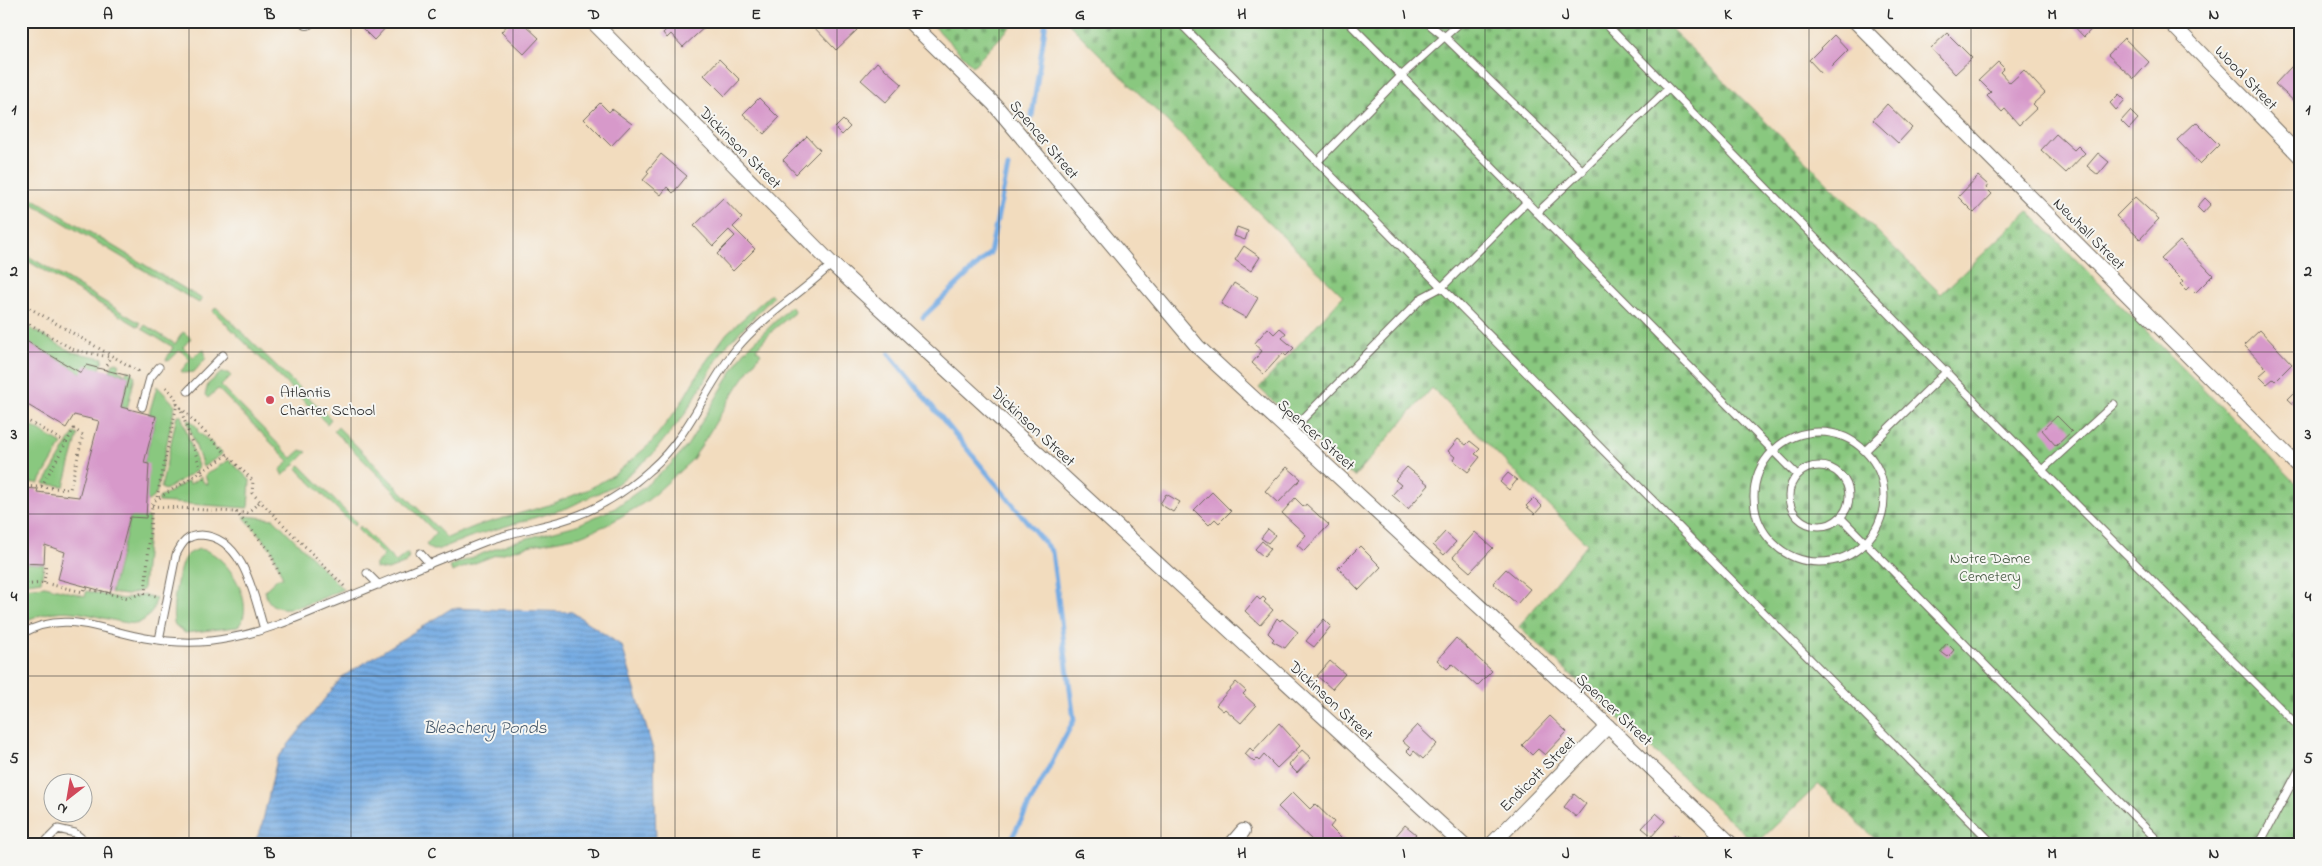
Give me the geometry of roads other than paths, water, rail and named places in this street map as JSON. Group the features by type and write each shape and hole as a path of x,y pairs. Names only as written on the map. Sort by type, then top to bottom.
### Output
{"street":[{"name":"Dickinson Street","path":"592,21 832,264 1463,845"},
{"name":"Spencer Street","path":"909,21 994,104 1198,347 1608,726 1732,845"},
{"name":"Newhall Street","path":"1855,21 2301,468"},
{"name":"Wood Street","path":"2169,21 2301,157"},
{"name":"Endicott Street","path":"1491,845 1608,726"},
{"path":"1231,845 1243,831"}],"lane":[{"path":"1178,21 1994,845"},
{"path":"1347,21 1797,475"},
{"path":"1425,21 1445,37 1582,171"},
{"path":"1317,162 1402,76 1462,21"},
{"path":"1603,21 1947,370 2042,470 2301,729"},
{"path":"1537,213 1668,89"},
{"path":"1289,432 1423,297 1442,287 1527,202"},
{"path":"21,634 40,626 69,621 159,640 200,642 223,640 264,629 486,542 589,511 637,481 679,441 728,359 739,346 781,304 832,264"},
{"path":"188,391 224,355"},
{"path":"142,407 150,378 159,368"},
{"path":"1865,451 1947,370"},
{"path":"2042,470 2114,404"},
{"path":"1818,432 1843,437 1865,451 1876,465 1882,481 1884,499 1882,516 1866,543 1836,560 1821,562 1792,555 1768,536 1755,509 1754,494 1757,478 1763,464 1774,450 1786,441 1818,432"},
{"path":"1814,466 1824,466 1841,475 1846,483 1849,502 1841,518 1832,524 1821,527 1811,526 1798,518 1789,504 1788,494 1797,475 1814,466"},
{"path":"1841,518 2162,845"},
{"path":"159,640 176,555 182,542 196,535 220,539 241,562 264,629"},
{"path":"420,553 430,564"},
{"path":"367,573 379,585"},
{"path":"2259,845 2301,766"},
{"path":"46,845 47,840 58,830 75,833 90,845"}],"water":[{"name":"Bleachery Ponds","path":"452,608 572,612 622,646 654,753 656,845 253,845 261,829 277,759 342,677"}],"waterway":[{"path":"1032,116 1046,21"},
{"path":"923,317 990,253 1008,167"},
{"path":"889,354 1052,552 1074,720 1008,845"}],"place":[{"name":"Atlantis Charter School","path":"270,400"}],"park label":[{"name":"Notre Dame Cemetery","path":"1990,566"}]}
